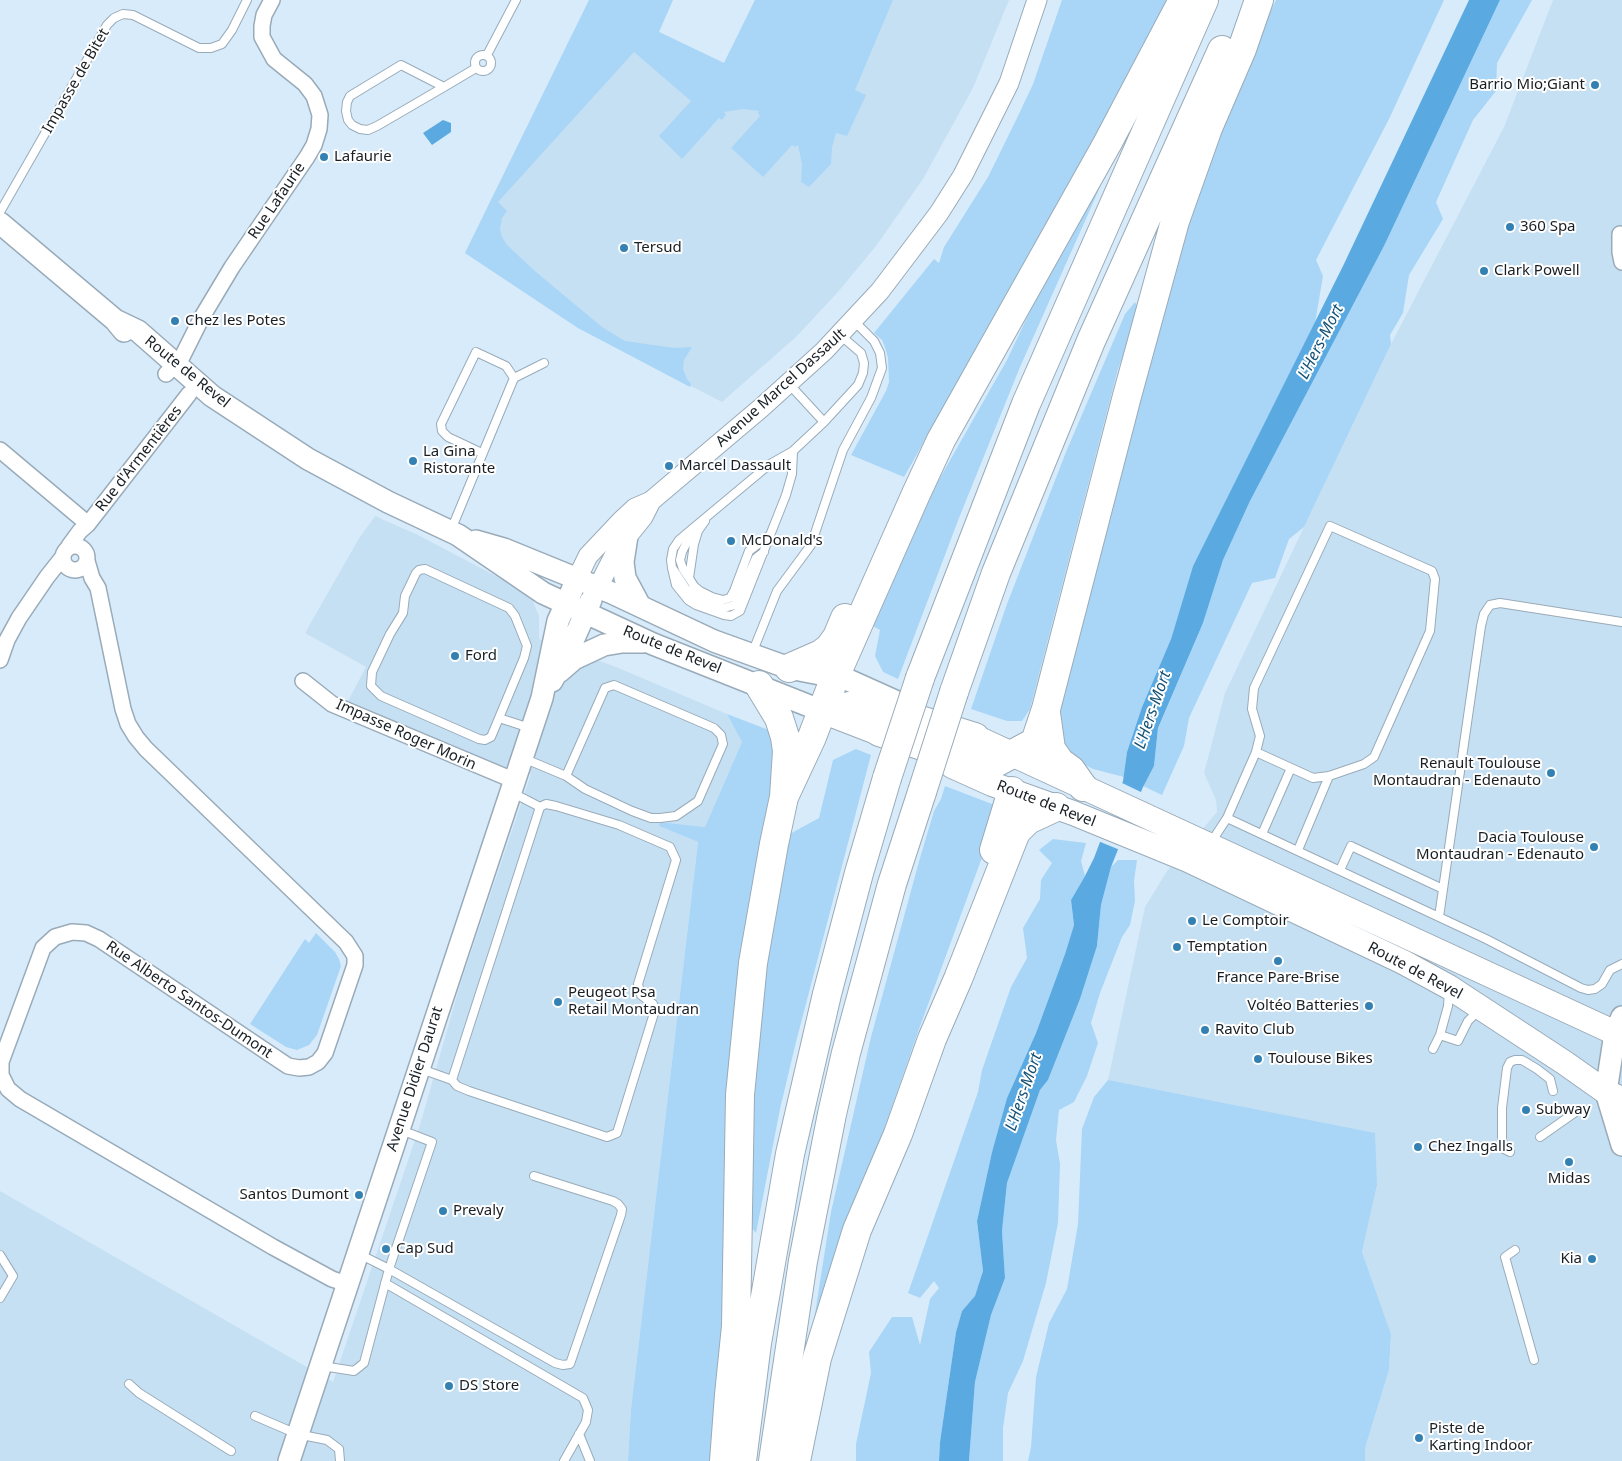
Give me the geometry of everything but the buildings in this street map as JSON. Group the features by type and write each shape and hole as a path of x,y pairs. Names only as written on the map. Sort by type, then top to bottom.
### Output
{"highway":[{"path":"784,797 916,494 942,440 1107,144 1183,0"},
{"path":"742,1461 758,1334 790,1154 830,985 859,873 887,778 920,678 1026,404 1204,0"},
{"path":"773,1461 803,1261 846,1053 892,884 954,692 996,573 1091,341 1245,0"},
{"path":"879,732 984,766 990,766 1033,743 1046,709 1127,396 1175,220 1208,128 1242,49 1259,0"},
{"path":"789,668 821,654 829,648 837,637 875,551 891,524 916,494"},
{"path":"724,1461 736,1326 740,1095 753,963 784,797 787,750 779,718 759,685"},
{"path":"822,710 866,703 975,737"},
{"path":"1046,709 1051,749 1060,762 1071,770 1083,787"},
{"path":"958,979 987,871 1012,790"},
{"path":"796,1461 817,1358 857,1230 898,1134 932,1039 958,979 1016,832 1028,820 1065,810"}],"main road":[{"name":"Route de Revel","path":"0,223 115,320 138,331 189,394 205,407 265,444 308,459"},
{"name":"Route de Revel","path":"171,370 308,459 388,502 454,533 535,589 572,590 653,644 879,732 992,784 1065,810 1188,860 1403,962 1449,987 1614,1095"},
{"path":"627,536 623,569 630,591 640,606"},
{"name":"Route de Revel","path":"572,590 591,601 640,606 714,641 789,668 846,679 1209,846 1620,1029"},
{"name":"Avenue Didier Daurat","path":"289,1461 542,698 558,621 572,590"},
{"path":"591,601 694,640 714,641"},
{"name":"Avenue Didier Daurat","path":"542,698 591,601"},
{"name":"Avenue Didier Daurat","path":"554,677 574,659 611,644 635,641 653,644"},
{"path":"1010,755 1014,775 1012,790"},
{"path":"1620,1029 1614,1095 1622,1145"}],"street":[{"name":"Rue Lafaurie","path":"171,370 182,356 232,266 307,157 314,145 319,129 320,115 314,96 305,84 274,59 262,37 264,15 272,0"},
{"name":"Avenue Marcel Dassault","path":"572,590 588,556 598,543 635,508 651,500 789,384 854,321 880,291 939,213 963,175 1009,83 1037,0"},
{"path":"1620,234 1622,262"},
{"name":"Rue d'Armentières","path":"0,660 7,640 19,618 38,591 69,561 80,531 88,524 189,394"},
{"path":"0,450 88,524"},
{"name":"Avenue Marcel Dassault","path":"591,601 618,548 643,517 651,500"},
{"name":"Rue d'Armentières","path":"87,556 88,524"},
{"path":"76,545 82,547 87,556 85,566 80,569 69,561 76,545"},
{"name":"Rue Alberto Santos-Dumont","path":"87,556 92,578 98,588 123,709 128,724 136,737 146,749 346,942 355,956 355,965 325,1053 318,1062 309,1067 298,1068 288,1066 99,940 86,933 72,932 55,937 43,948 1,1062 1,1075 8,1089 20,1099 272,1247 332,1279 347,1284"},
{"name":"Rue Alberto Santos-Dumont","path":"69,561 101,603"},
{"name":"Impasse Roger Morin","path":"303,681 332,704 512,786"}],"lane":[{"name":"Impasse de Bitet","path":"0,212 107,25 114,18 122,14 132,15 199,48 211,48 222,44 232,30 247,0"},
{"path":"487,55 516,0"},
{"path":"480,54 487,55 491,60 490,67 485,71 478,71 476,68 474,65 475,59 480,54"},
{"path":"444,87 401,65 350,96 346,111 348,120 352,125 360,129 368,130 377,126 444,87 476,68"},
{"path":"753,656 755,646 778,591 811,545 843,450 871,398 882,368 880,353 874,341 854,321"},
{"path":"793,451 792,474 771,534 740,611 731,616 705,608 688,600 676,585 672,568 673,550 680,540 770,464 793,451 824,422 858,385 863,373 864,363 861,353 840,335"},
{"path":"482,454 448,437 442,431 441,424 476,352 506,366 514,378"},
{"path":"454,533 482,454 514,378 544,363"},
{"path":"789,384 824,422"},
{"path":"710,514 698,531 689,578 694,586 712,597 723,600 730,598 749,551 771,534"},
{"path":"1209,846 1227,818 1256,752 1260,736 1252,709 1254,688 1330,526 1432,571 1435,579 1430,631 1374,757 1364,764 1329,776 1313,778 1256,752"},
{"path":"424,569 509,608 515,616 527,646 524,658 499,718 491,737 485,740 479,739 381,696 370,686 372,672 390,634 403,613 405,596 419,570 424,569"},
{"path":"1439,917 1484,614 1490,605 1500,603 1622,622"},
{"path":"522,757 566,776 585,789 651,818 676,816 698,801 723,744 721,735 714,728 614,685 605,688 566,776"},
{"path":"499,718 532,728"},
{"path":"1262,834 1291,768"},
{"path":"1298,850 1329,776"},
{"path":"512,786 540,807"},
{"path":"419,1068 452,1080 457,1086 469,1092 607,1137 617,1133 655,1010 653,1004 641,995 638,984 676,860 670,847 619,825 556,806 546,804 540,807 452,1080"},
{"path":"1227,818 1439,917 1581,988 1588,990 1602,984 1610,970 1622,964"},
{"path":"1340,870 1351,846 1443,889"},
{"path":"1433,1049 1440,1035 1448,1006 1449,987"},
{"path":"1440,1035 1458,1041 1468,1020 1482,1008"},
{"path":"1510,1152 1504,1149 1502,1139 1502,1108 1507,1068 1510,1062 1522,1060 1537,1069 1550,1079 1554,1091"},
{"path":"1540,1137 1576,1111"},
{"path":"320,1366 354,1371 364,1363 389,1269 432,1142 398,1129"},
{"path":"358,1253 555,1363 570,1364 622,1209 612,1201 534,1176"},
{"path":"1515,1250 1505,1257 1534,1360"},
{"path":"0,1255 13,1276 0,1298"},
{"path":"385,1283 582,1398 588,1410 586,1422 564,1461"},
{"path":"129,1384 231,1450"},
{"path":"255,1416 298,1434 328,1440 339,1449 340,1461"},
{"path":"580,1434 590,1461"}],"shaded area":[{"path":"589,0 593,0 724,63 755,0 1009,0 973,88 923,179 876,246 838,292 796,337 722,402 578,328 465,253"},
{"path":"589,0 673,0 659,32 724,63 755,0 893,0 855,90 866,95 847,136 836,133 832,147 831,164 809,187 801,182 802,164 798,145 795,147 792,145 763,177 731,148 760,116 759,111 743,109 724,112 726,115 722,120 719,118 682,159 659,136 691,101 634,52 498,202 507,211 502,218 500,229 507,245 602,327 625,341 675,348 692,347 684,360 683,369 691,384 690,387 578,328 465,253"},
{"path":"1062,0 1175,0 904,477 851,455 889,382 888,358 885,347 882,340 874,333 934,259 939,263 944,247 988,177 1033,84"},
{"path":"1276,0 1444,0 1389,119 1316,260 1323,276 1315,323 1193,566 1171,639 1142,707 1127,752 1124,777 1093,769 1074,759 1058,738 1057,727 1060,707 1177,249 1249,58"},
{"path":"1500,0 1532,0 1497,63 1496,91 1473,120 1436,202 1443,219 1409,275 1403,313 1390,335 1391,344 1304,527 1289,539 1275,578 1252,583 1189,718 1184,746 1162,795 1143,786 1154,766 1158,728 1203,623 1223,560 1250,501 1384,246"},
{"path":"1553,0 1622,0 1622,1461 1365,1461 1365,1448 1389,1370 1391,1334 1362,1252 1377,1185 1108,1080 1145,907 1167,871 1217,812 1216,800 1204,773 1225,693 1391,344 1504,127"},
{"path":"1097,183 1101,185 1020,367 959,518 898,679 883,672 875,656 880,630 873,626 928,499 1007,360 1040,290"},
{"path":"1135,302 1140,311 1118,369 1030,709 1022,721 1007,721 971,709 1007,604 1066,452 1125,314"},
{"path":"375,516 418,535 530,594 539,616 539,639 616,667 727,714 742,742 705,827 661,822 659,826 698,842 631,1409 628,1461 0,1461 0,1191 333,1382 420,1125 460,985 531,774 499,766 348,701 366,667 305,633 358,540"},
{"path":"727,714 774,732 777,743 726,1282 712,1461 628,1461 631,1409 698,842 659,826 660,822 705,827 742,742"},
{"path":"856,749 871,755 796,1042 780,1109 756,1233 746,1221 755,1030 786,836 819,818 833,760"},
{"path":"945,786 992,804 998,814 919,1029 811,1339 831,1212 871,1037 920,858 934,811 941,799"},
{"path":"1053,839 1086,843 1081,861 1085,876 1071,900 1074,925 1065,954 1036,1033 1007,1098 992,1152 977,1221 983,1271 975,1297 962,1311 956,1332 939,1461 856,1461 856,1444 871,1373 869,1352 892,1317 912,1317 920,1345 930,1299 939,1288 934,1281 920,1298 908,1293 978,1092 982,1070 1011,987 1027,958 1023,928 1040,899 1041,880 1052,863 1039,850"},
{"path":"1118,860 1137,860 1134,881 1135,901 1130,925 1122,937 1100,993 1091,1023 1098,1043 1087,1076 1074,1102 1059,1110 1056,1140 1060,1164 1058,1223 1046,1283 1023,1361 1008,1393 1003,1428 1003,1461 969,1461 975,1382 991,1315 1005,1278 1002,1231 1007,1183 1040,1090 1048,1080 1080,999 1097,946 1101,905 1111,867"},
{"path":"316,933 335,952 341,966 317,1035 309,1045 297,1050 286,1047 250,1024 305,939 309,943"},
{"path":"1108,1080 1375,1133 1377,1185 1362,1252 1391,1334 1389,1370 1365,1448 1365,1461 1028,1461 1031,1447 1036,1377 1049,1323 1067,1289 1078,1224 1082,1129 1094,1097"}],"water":[{"name":"L'Hers-Mort","path":"1469,0 1500,0 1384,246 1250,501 1223,560 1203,623 1158,728 1154,766 1143,787 1111,867 1101,905 1097,946 1080,999 1048,1080 1040,1090 1007,1183 1002,1231 1005,1278 991,1315 975,1382 969,1461 939,1461 956,1332 962,1311 975,1296 983,1271 977,1221 992,1152 1007,1098 1036,1033 1065,954 1074,925 1071,900 1094,858 1123,781 1127,752 1142,707 1171,639 1193,566 1343,266"},
{"path":"443,120 451,123 451,132 432,145 423,133"}],"pier":[{"path":"1120,782 1143,793 1120,850 1098,841"}],"place":[{"name":"Barrio Mio;Giant","path":"1595,85"},
{"name":"Lafaurie","path":"324,157"},
{"name":"360 Spa","path":"1510,227"},
{"name":"Tersud","path":"624,248"},
{"name":"Clark Powell","path":"1484,271"},
{"name":"Chez les Potes","path":"175,321"},
{"name":"La Gina Ristorante","path":"413,461"},
{"name":"Marcel Dassault","path":"669,466"},
{"name":"McDonald's","path":"731,541"},
{"name":"Ford","path":"455,656"},
{"name":"Renault Toulouse Montaudran - Edenauto","path":"1551,773"},
{"name":"Dacia Toulouse Montaudran - Edenauto","path":"1594,847"},
{"name":"Le Comptoir","path":"1192,921"},
{"name":"Temptation","path":"1177,947"},
{"name":"France Pare-Brise","path":"1278,961"},
{"name":"Peugeot Psa Retail Montaudran","path":"558,1002"},
{"name":"Voltéo Batteries","path":"1369,1006"},
{"name":"Ravito Club","path":"1205,1030"},
{"name":"Toulouse Bikes","path":"1258,1059"},
{"name":"Subway","path":"1526,1110"},
{"name":"Chez Ingalls","path":"1418,1147"},
{"name":"Midas","path":"1569,1162"},
{"name":"Santos Dumont","path":"359,1195"},
{"name":"Prevaly","path":"443,1211"},
{"name":"Cap Sud","path":"386,1249"},
{"name":"Kia","path":"1592,1259"},
{"name":"DS Store","path":"449,1386"},
{"name":"Piste de Karting Indoor","path":"1419,1438"}]}
